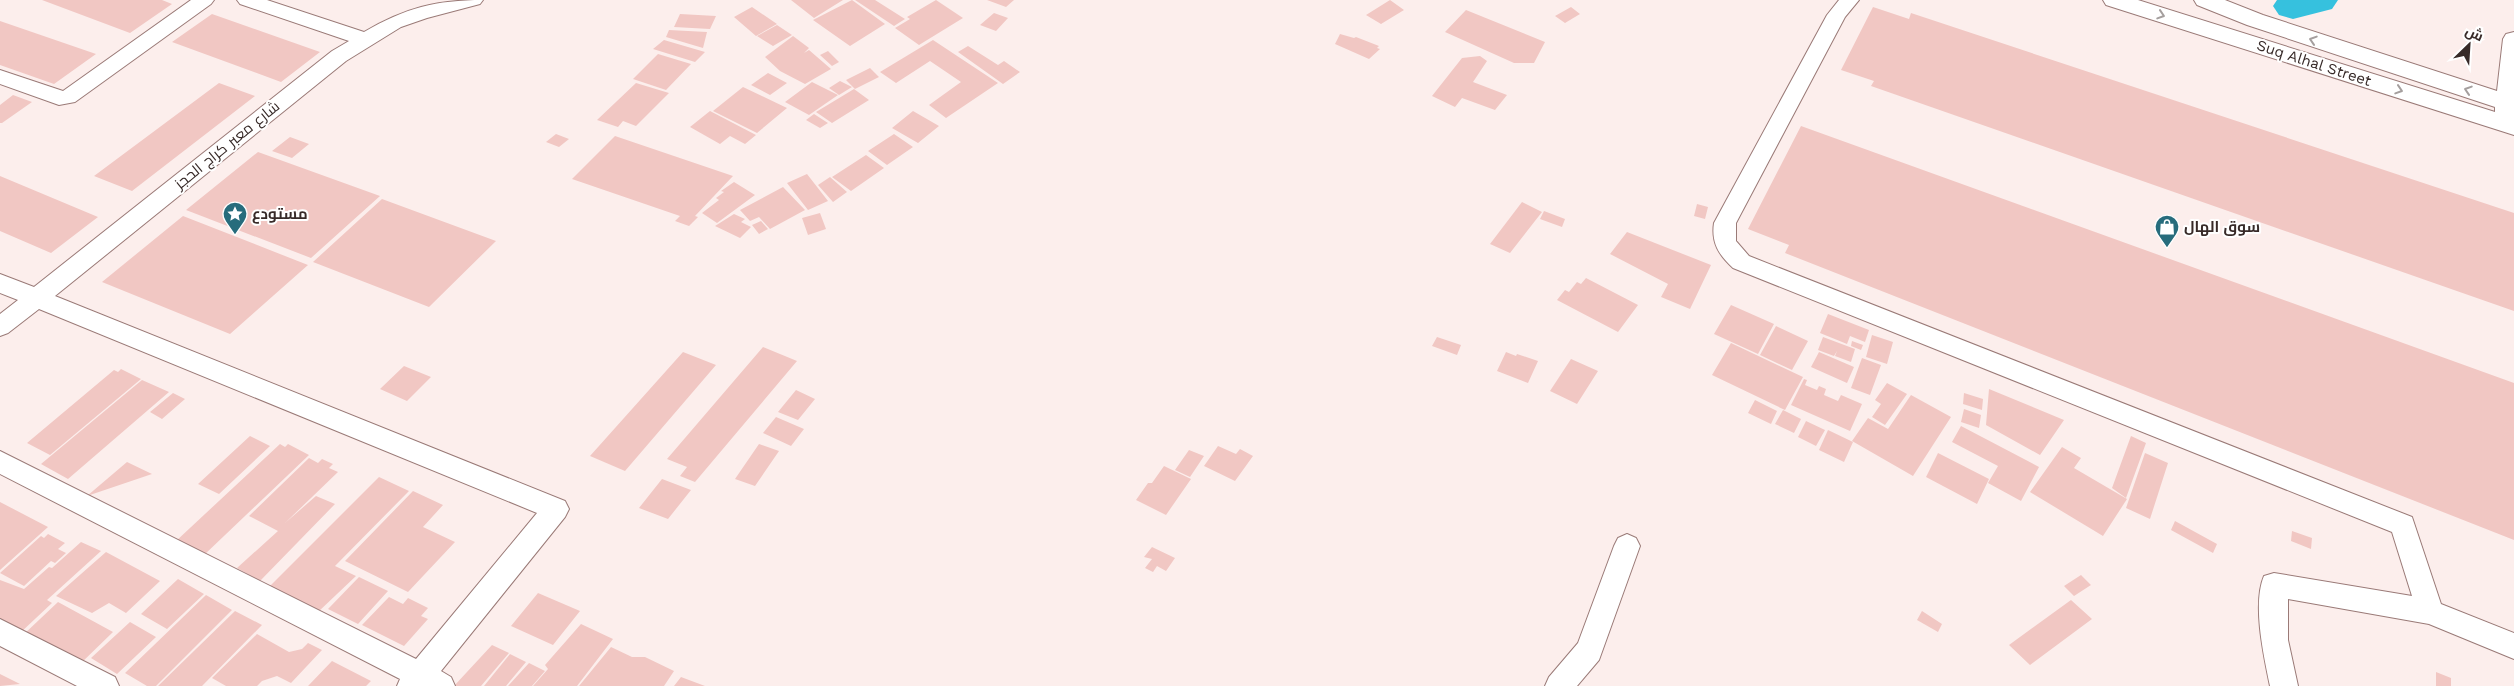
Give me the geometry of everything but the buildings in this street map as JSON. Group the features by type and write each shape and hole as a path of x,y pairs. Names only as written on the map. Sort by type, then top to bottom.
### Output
{"main road":[{"name":"Suq Alhal Street","path":"2114,0 2510,115"},
{"name":"Suq Alhal Street","path":"2205,0 2510,115"},
{"path":"2510,115 2514,39"}],"street":[{"path":"1,79 59,98 68,97 204,0"},
{"path":"247,0 364,39"},
{"name":"شارع معبر كراج الحجز","path":"0,326 339,56 364,39 394,23 421,13 473,0"},
{"path":"1849,0 1837,16 1725,223 1722,236 1726,248 1741,262 2403,525 2430,612"},
{"path":"0,282 556,509 424,682 0,462"},
{"path":"1559,686 1589,651 1627,546"},
{"path":"2284,686 2274,640 2274,584 2430,612 2514,646"},
{"path":"0,632 105,686"}],"waterway":[{"path":"2293,6 2318,0"}],"place":[{"name":"مستودع","path":"235,235"},
{"name":"سوق الهال","path":"2167,248"}]}
